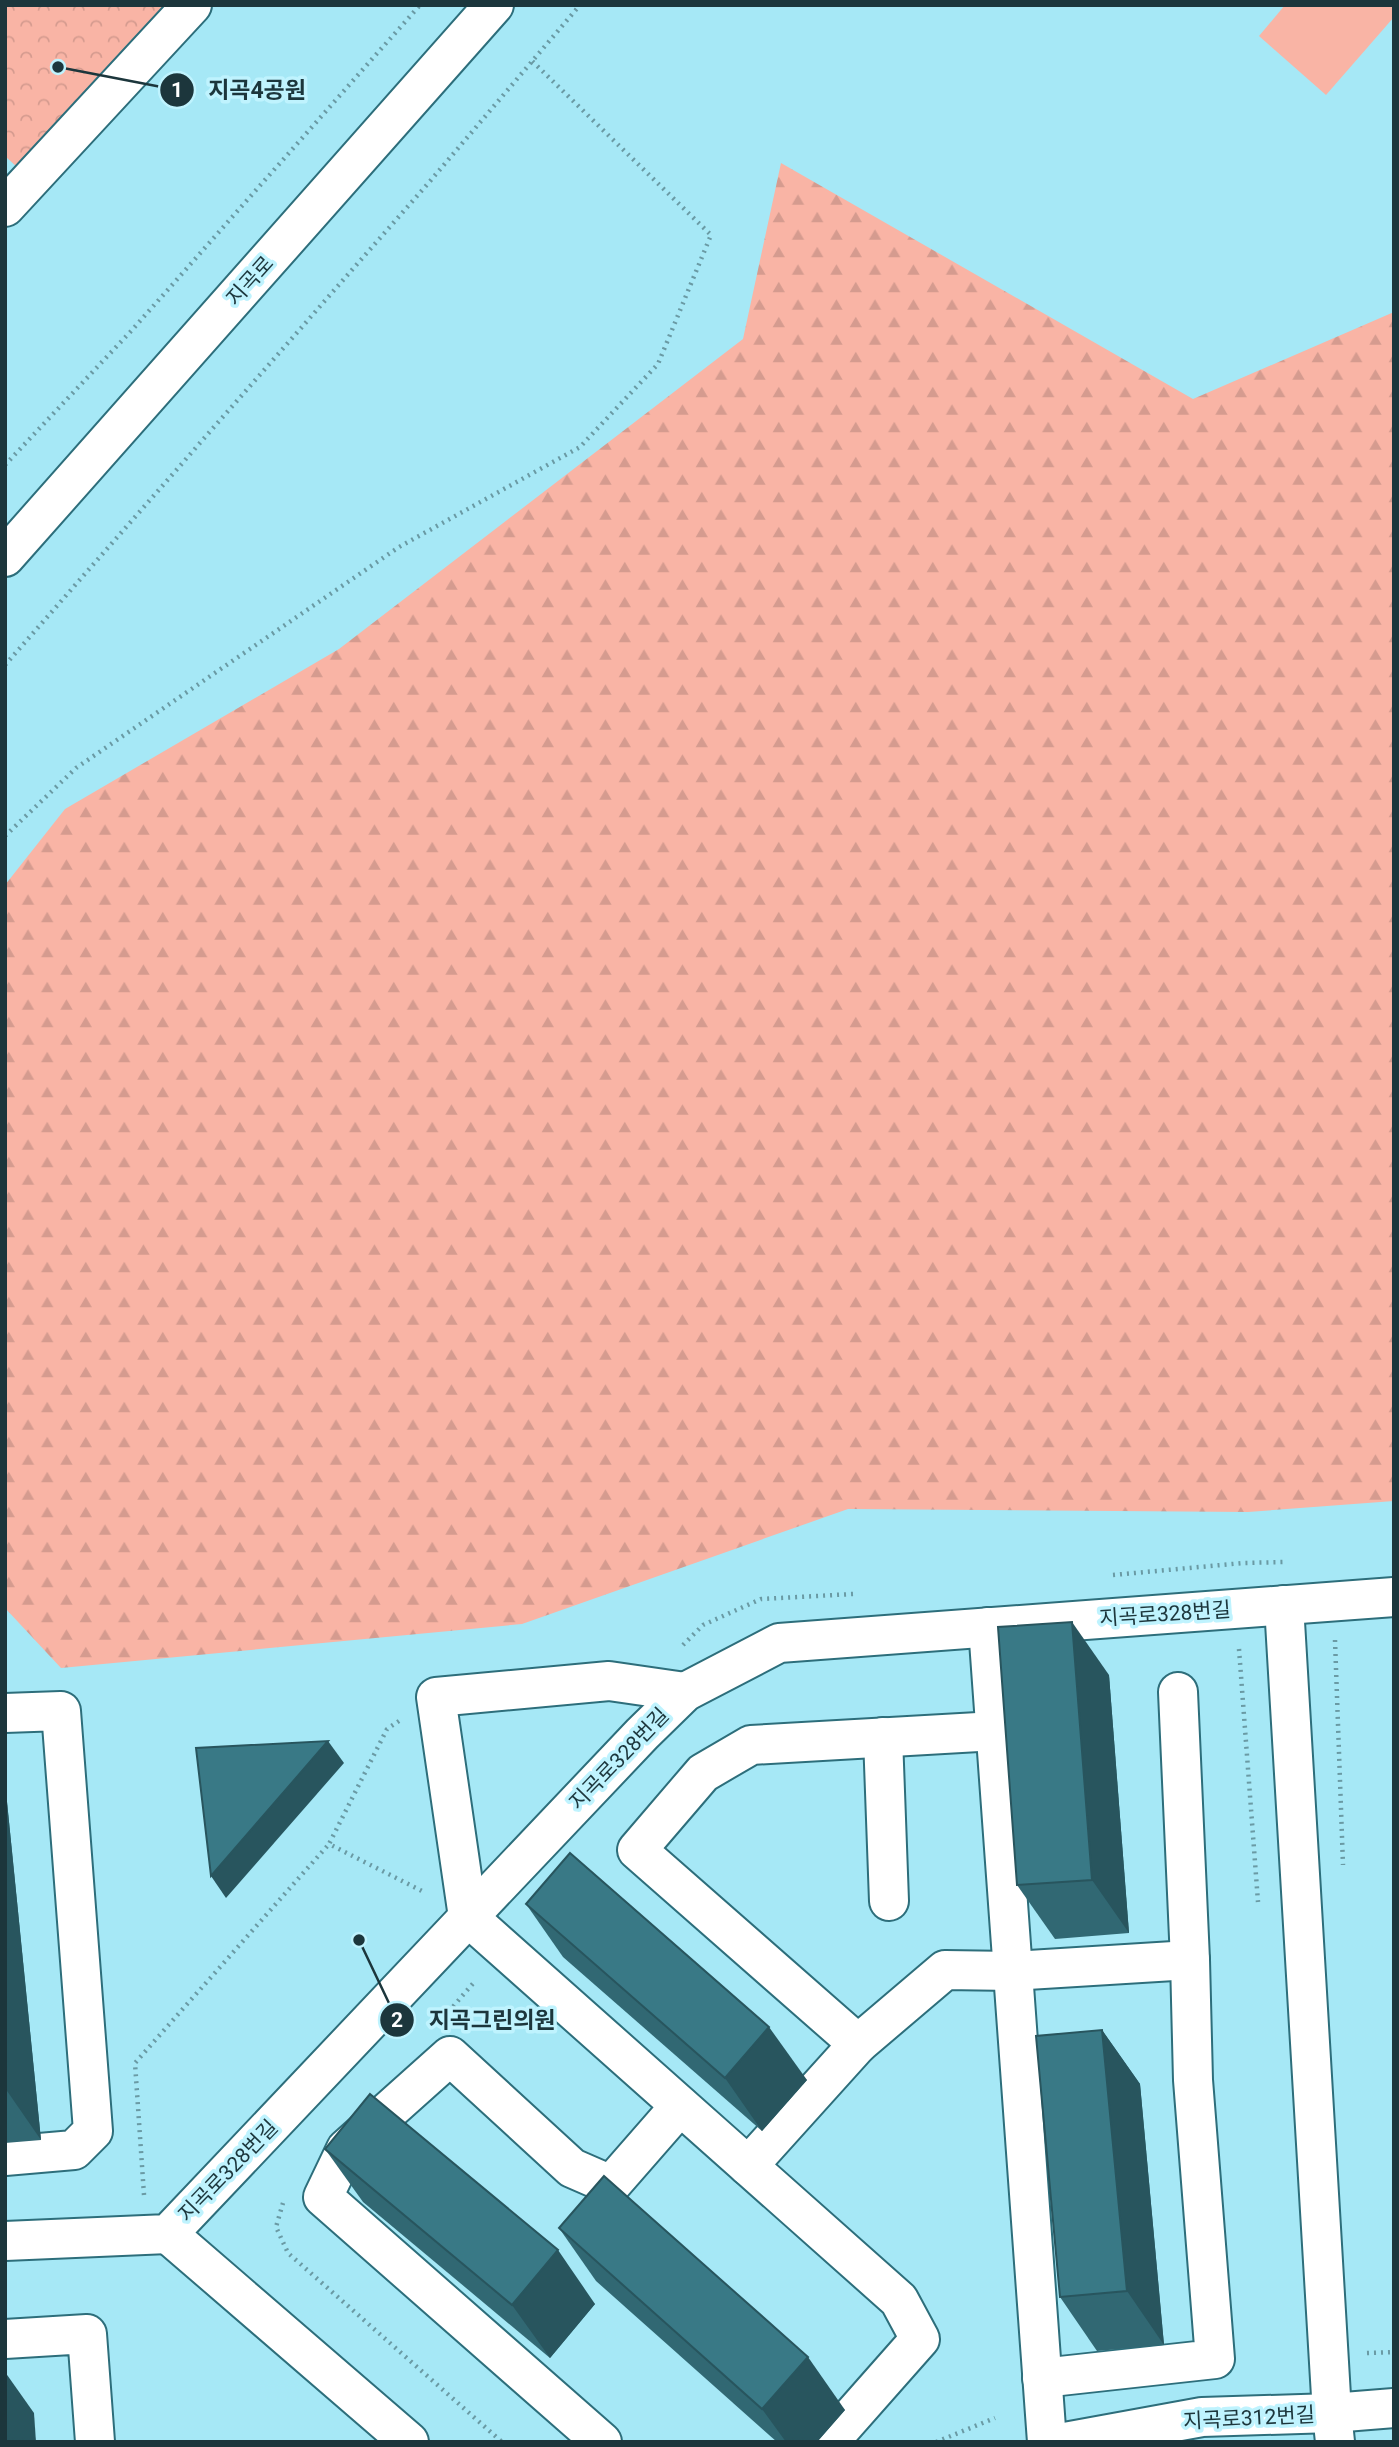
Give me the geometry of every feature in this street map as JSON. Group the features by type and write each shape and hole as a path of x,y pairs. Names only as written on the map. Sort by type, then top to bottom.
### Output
{"street":[{"path":"5,207 18,168 192,5"},
{"name":"지곡로","path":"5,557 494,5"},
{"name":"지곡로328번길","path":"5,2241 169,2234 685,1692 779,1643 1394,1597"},
{"path":"1284,1605 1334,2427"},
{"path":"988,1627 1047,2442"},
{"path":"685,1692 609,1681 436,1697 468,1917 899,2300 920,2339 829,2442"},
{"path":"1042,2378 1215,2359 1193,2080 1178,1692"},
{"path":"5,1713 61,1712 93,2131 74,2150 5,2156"},
{"path":"858,2044 637,1850 704,1773 751,1745 996,1731"},
{"path":"883,1737 889,1901"},
{"path":"748,2166 858,2044 945,1970 1013,1971 1190,1961"},
{"path":"602,2442 323,2197 346,2149 450,2056 572,2168 611,2185 680,2106"},
{"path":"169,2234 409,2442"},
{"path":"5,2339 87,2334 95,2442"},
{"name":"지곡로312번길","path":"1065,2442 1202,2417 1334,2427 1394,2409"}],"path":[{"path":"5,465 133,329 420,5"},
{"path":"5,665 431,180 580,5"},
{"path":"5,836 76,768 399,547 580,447 658,364 711,234 532,61"},
{"path":"145,2196 135,2063 329,1844 387,1729 436,1697"},
{"path":"329,1844 428,1894"},
{"path":"288,2253 502,2442"},
{"path":"1360,2354 1394,2352"},
{"path":"936,2442 995,2418"}],"green space":[{"path":"5,5 192,5 30,179 5,156"},
{"path":"1285,5 1394,5 1394,17 1326,95 1259,36"},
{"path":"781,163 1193,399 1394,312 1394,1501 1248,1512 848,1509 522,1624 61,1668 5,1608 5,885 65,809 339,649 743,339"}],"building":[{"path":"1072,1622 1092,1880 1017,1885 998,1627"},
{"path":"328,1741 211,1876 196,1748"},
{"path":"570,1853 769,2027 725,2078 526,1904"},
{"path":"1102,2030 1127,2291 1060,2297 1036,2036"},
{"path":"370,2094 558,2250 512,2305 325,2149"},
{"path":"604,2176 808,2357 762,2409 559,2228"}],"place":[{"name":"지곡4공원","path":"58,67"},
{"name":"지곡그린의원","path":"359,1940"}]}
